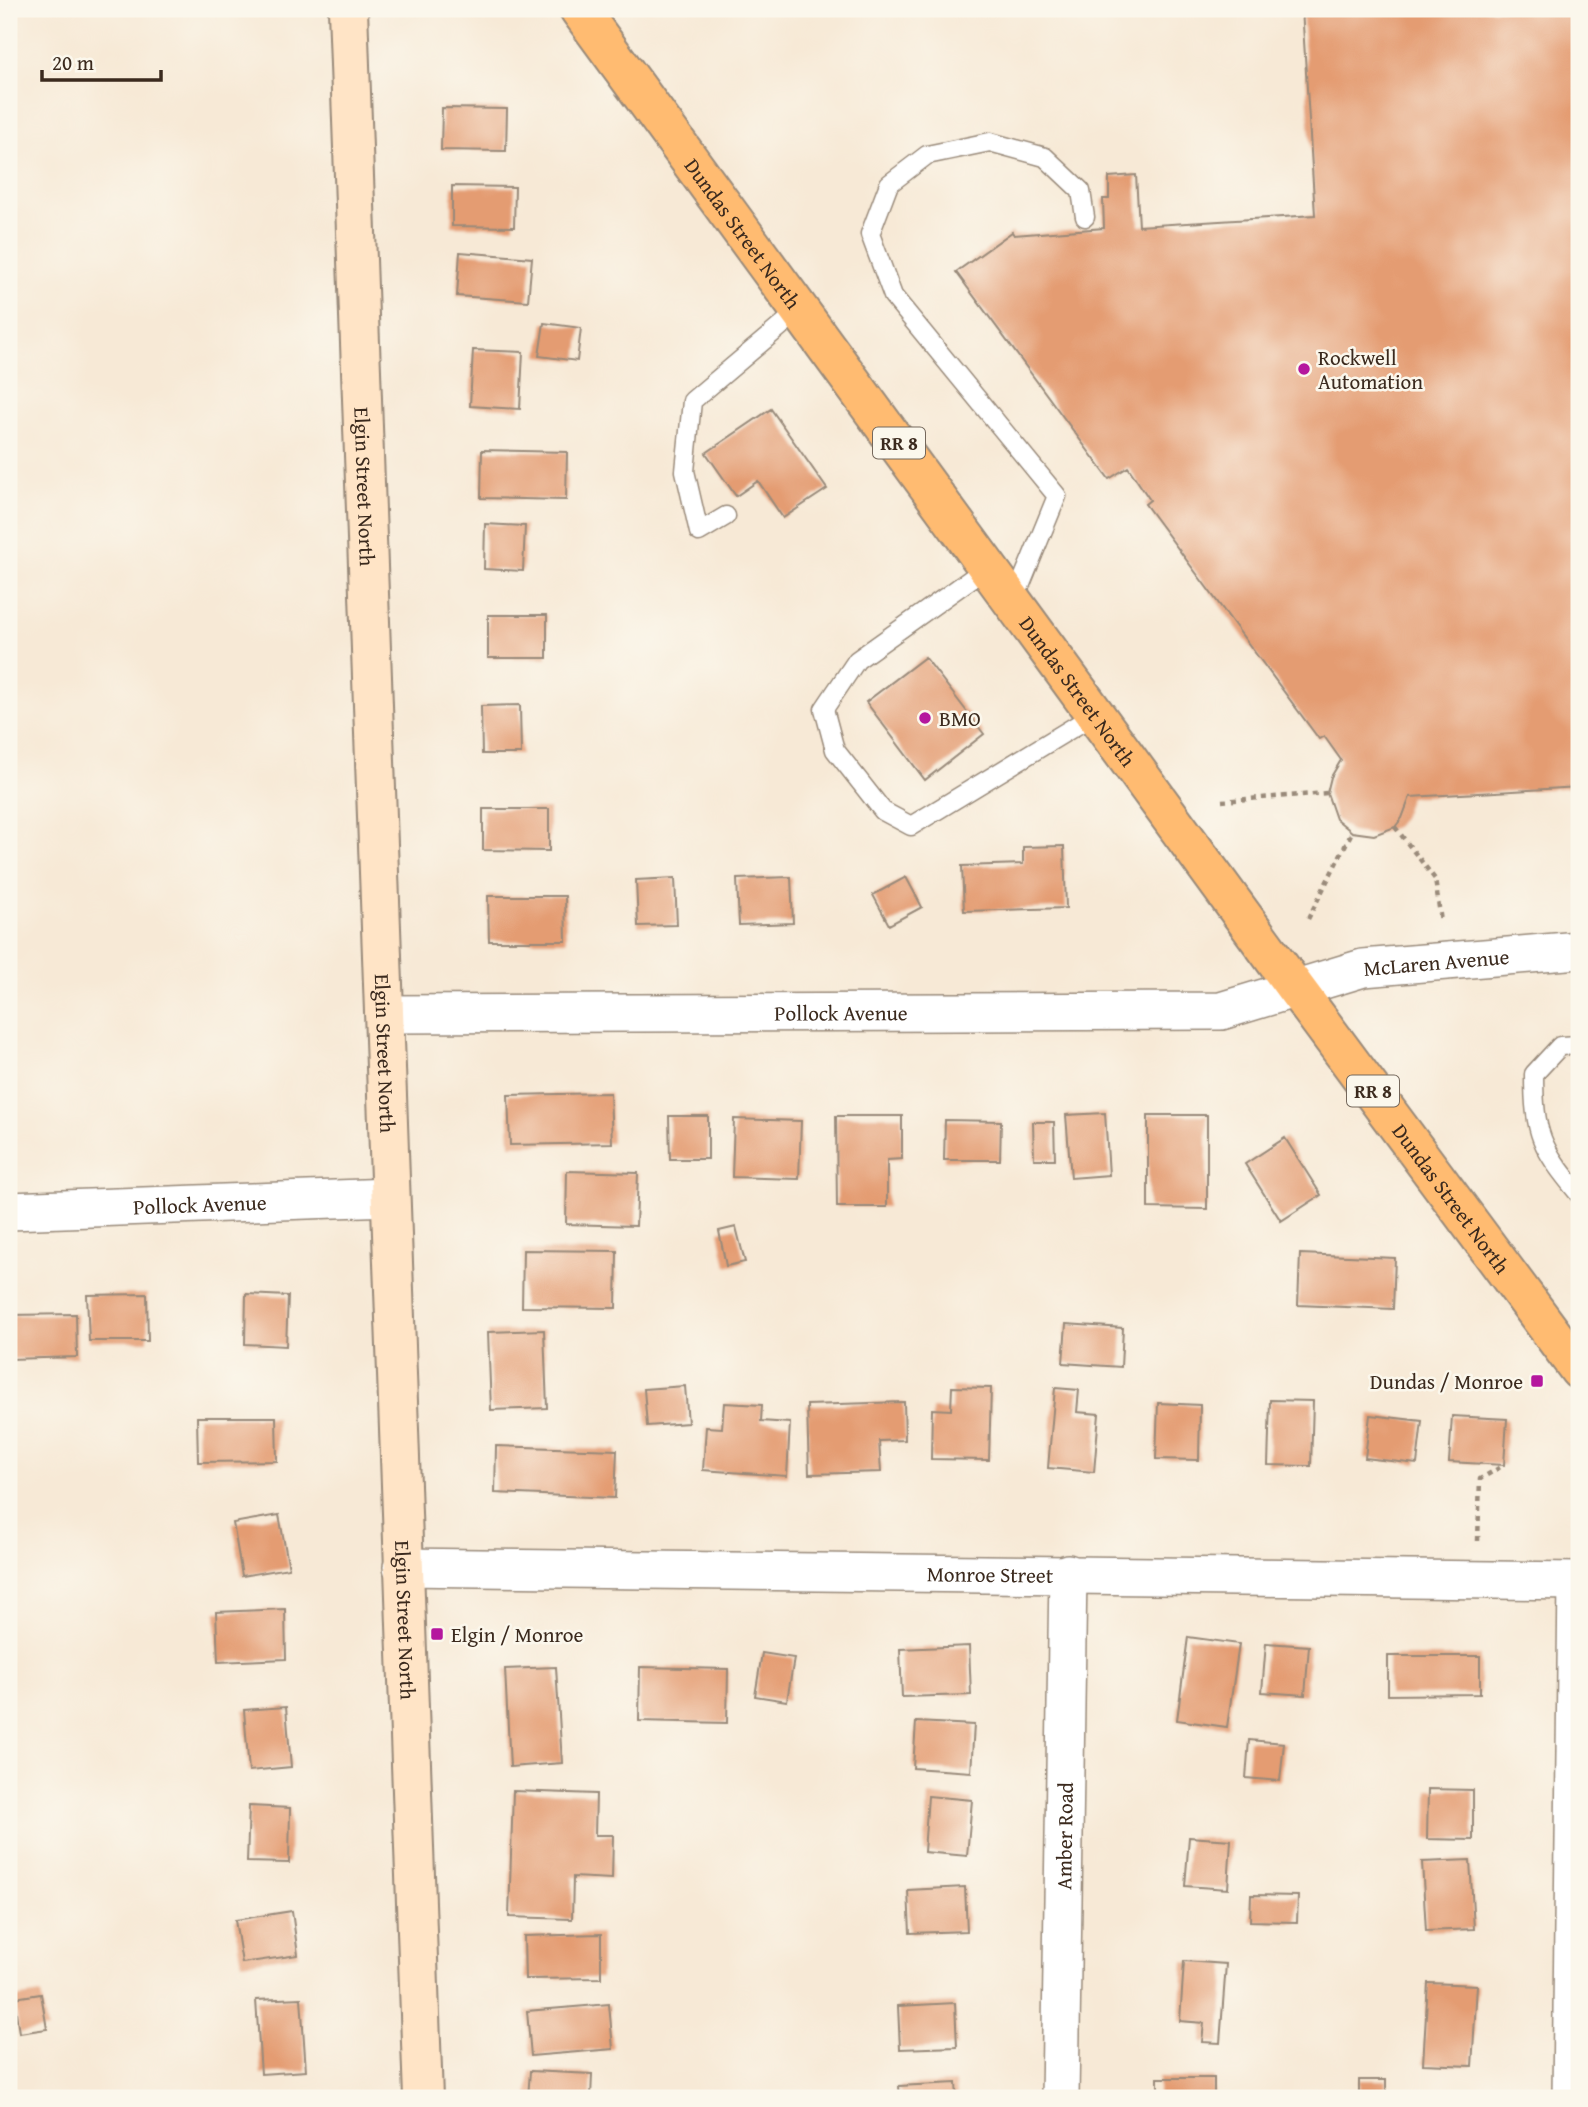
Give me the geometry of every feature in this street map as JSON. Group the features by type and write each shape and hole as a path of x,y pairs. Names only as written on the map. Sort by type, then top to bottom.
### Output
{"main road":[{"name":"Dundas Street North","path":"579,9 1097,713 1296,989 1579,1370"}],"street":[{"name":"Elgin Street North","path":"348,9 423,2098"},
{"name":"McLaren Avenue","path":"1296,989 1363,968 1579,950"},
{"name":"Pollock Avenue","path":"384,1014 1222,1010 1296,989"},
{"name":"Pollock Avenue","path":"9,1211 390,1197"},
{"name":"Monroe Street","path":"402,1567 1578,1581"},
{"name":"Amber Road","path":"1060,2098 1068,1573"},
{"path":"1571,2098 1578,1581"}],"lane":[{"path":"1014,601 1057,496 894,296 870,234 889,184 927,155 990,142 1045,158 1082,191 1085,217"},
{"path":"726,516 699,532 685,471 692,401 801,309"},
{"path":"989,566 857,660 824,709 835,750 883,811 911,826 1097,713"},
{"path":"1579,1045 1560,1046 1534,1074 1534,1118 1550,1159 1579,1194"}],"path":[{"path":"1222,801 1327,793"},
{"path":"1395,827 1435,879 1441,927"},
{"path":"1308,919 1352,832"},
{"path":"1478,1546 1480,1479 1504,1465"}],"building":[{"name":"Rockwell Automation","path":"1302,9 1579,9 1579,787 1410,797 1402,818 1395,827 1374,835 1352,832 1336,819 1327,793 1331,777 1341,760 1324,736 1319,739 1145,504 1150,500 1128,467 1109,479 956,272 1012,232 1014,235 1104,228 1103,199 1109,199 1109,177 1136,175 1139,226 1315,215"},
{"path":"442,108 507,109 506,151 441,150"},
{"path":"452,186 515,187 514,227 452,226"},
{"path":"460,252 532,258 528,301 457,296"},
{"path":"544,323 581,328 577,361 539,356"},
{"path":"473,350 523,352 520,409 470,406"},
{"path":"771,409 827,489 783,518 758,481 736,496 706,453"},
{"path":"482,450 567,452 566,500 481,498"},
{"path":"485,524 525,526 523,571 484,569"},
{"path":"488,615 547,615 547,658 488,658"},
{"name":"BMO","path":"925,657 984,734 925,780 866,702"},
{"path":"520,705 521,754 482,754 481,706"},
{"path":"483,809 549,809 549,851 483,850"},
{"path":"1064,846 1066,908 964,911 962,866 1023,864 1023,847"},
{"path":"791,877 793,923 739,925 737,879"},
{"path":"906,877 922,907 889,925 873,895"},
{"path":"675,878 677,925 638,926 636,880"},
{"path":"488,896 565,896 566,941 489,941"},
{"path":"610,1093 612,1143 510,1145 508,1095"},
{"path":"1105,1113 1109,1175 1071,1178 1066,1115"},
{"path":"1148,1115 1207,1115 1207,1209 1148,1208"},
{"path":"669,1116 708,1116 708,1159 670,1159"},
{"path":"836,1116 902,1116 902,1159 887,1160 887,1207 837,1207"},
{"path":"734,1119 801,1121 799,1179 732,1177"},
{"path":"945,1120 1001,1121 1000,1160 944,1160"},
{"path":"1033,1122 1054,1122 1055,1159 1034,1159"},
{"path":"1285,1138 1321,1195 1281,1221 1245,1164"},
{"path":"567,1171 638,1173 636,1226 566,1224"},
{"path":"736,1227 745,1262 726,1266 719,1231"},
{"path":"523,1250 617,1251 616,1308 522,1307"},
{"path":"1300,1254 1395,1258 1393,1309 1298,1305"},
{"path":"147,1294 148,1341 89,1341 87,1295"},
{"path":"246,1294 288,1296 286,1346 245,1344"},
{"path":"76,1314 77,1357 9,1359 9,1315"},
{"path":"1066,1324 1123,1328 1121,1367 1063,1363"},
{"path":"544,1330 547,1408 491,1410 488,1332"},
{"path":"685,1386 688,1423 647,1426 644,1389"},
{"path":"952,1387 991,1388 989,1460 931,1459 932,1409 951,1410"},
{"path":"1055,1388 1079,1390 1077,1412 1099,1414 1094,1472 1048,1468"},
{"path":"1270,1400 1313,1401 1311,1466 1268,1465"},
{"path":"904,1402 905,1440 879,1441 881,1472 809,1474 807,1405"},
{"path":"724,1403 762,1405 761,1421 790,1423 787,1476 703,1470 706,1427 722,1428"},
{"path":"1158,1403 1200,1405 1199,1460 1156,1459"},
{"path":"1370,1415 1422,1421 1417,1464 1365,1458"},
{"path":"1452,1416 1507,1419 1504,1465 1449,1462"},
{"path":"197,1417 276,1417 277,1461 198,1462"},
{"path":"496,1446 617,1450 615,1498 495,1493"},
{"path":"279,1515 289,1568 242,1576 233,1523"},
{"path":"285,1609 286,1659 218,1662 216,1612"},
{"path":"1188,1637 1239,1644 1227,1727 1177,1720"},
{"path":"1266,1643 1309,1646 1305,1695 1262,1692"},
{"path":"969,1646 971,1695 902,1697 900,1649"},
{"path":"762,1653 794,1658 787,1701 755,1696"},
{"path":"1388,1656 1480,1656 1480,1694 1388,1695"},
{"path":"556,1667 562,1763 510,1767 505,1669"},
{"path":"640,1667 728,1669 727,1723 639,1721"},
{"path":"286,1707 291,1767 249,1771 244,1710"},
{"path":"916,1722 974,1725 971,1772 913,1768"},
{"path":"1249,1740 1284,1743 1280,1781 1246,1778"},
{"path":"1428,1789 1473,1790 1473,1840 1427,1839"},
{"path":"513,1791 596,1794 595,1835 613,1835 612,1879 573,1877 572,1919 509,1917"},
{"path":"928,1796 972,1800 967,1856 924,1852"},
{"path":"249,1806 290,1808 289,1863 247,1862"},
{"path":"1189,1837 1231,1840 1228,1889 1185,1886"},
{"path":"1470,1860 1474,1929 1426,1931 1422,1862"},
{"path":"965,1887 967,1931 910,1933 908,1890"},
{"path":"1251,1895 1298,1896 1297,1922 1250,1921"},
{"path":"292,1911 298,1955 242,1963 235,1920"},
{"path":"601,1934 601,1978 525,1979 524,1936"},
{"path":"1184,1961 1226,1964 1220,2043 1202,2042 1204,2023 1180,2021"},
{"path":"1428,1983 1477,1985 1472,2066 1423,2064"},
{"path":"41,1994 47,2029 19,2033 14,1998"},
{"path":"301,1998 306,2071 261,2074 256,2000"},
{"path":"955,2003 957,2047 900,2049 898,2006"},
{"path":"609,2004 613,2049 531,2056 527,2011"},
{"path":"530,2071 592,2074 591,2098 528,2098"},
{"path":"1158,2078 1214,2078 1214,2098 1158,2098"},
{"path":"1359,2080 1386,2080 1386,2098 1359,2098"},
{"path":"956,2083 957,2098 900,2098 899,2086"}],"place":[{"name":"Rockwell Automation","path":"1304,369"},
{"name":"BMO","path":"925,718"},
{"name":"Dundas / Monroe","path":"1537,1381"},
{"name":"Elgin / Monroe","path":"437,1634"}]}
